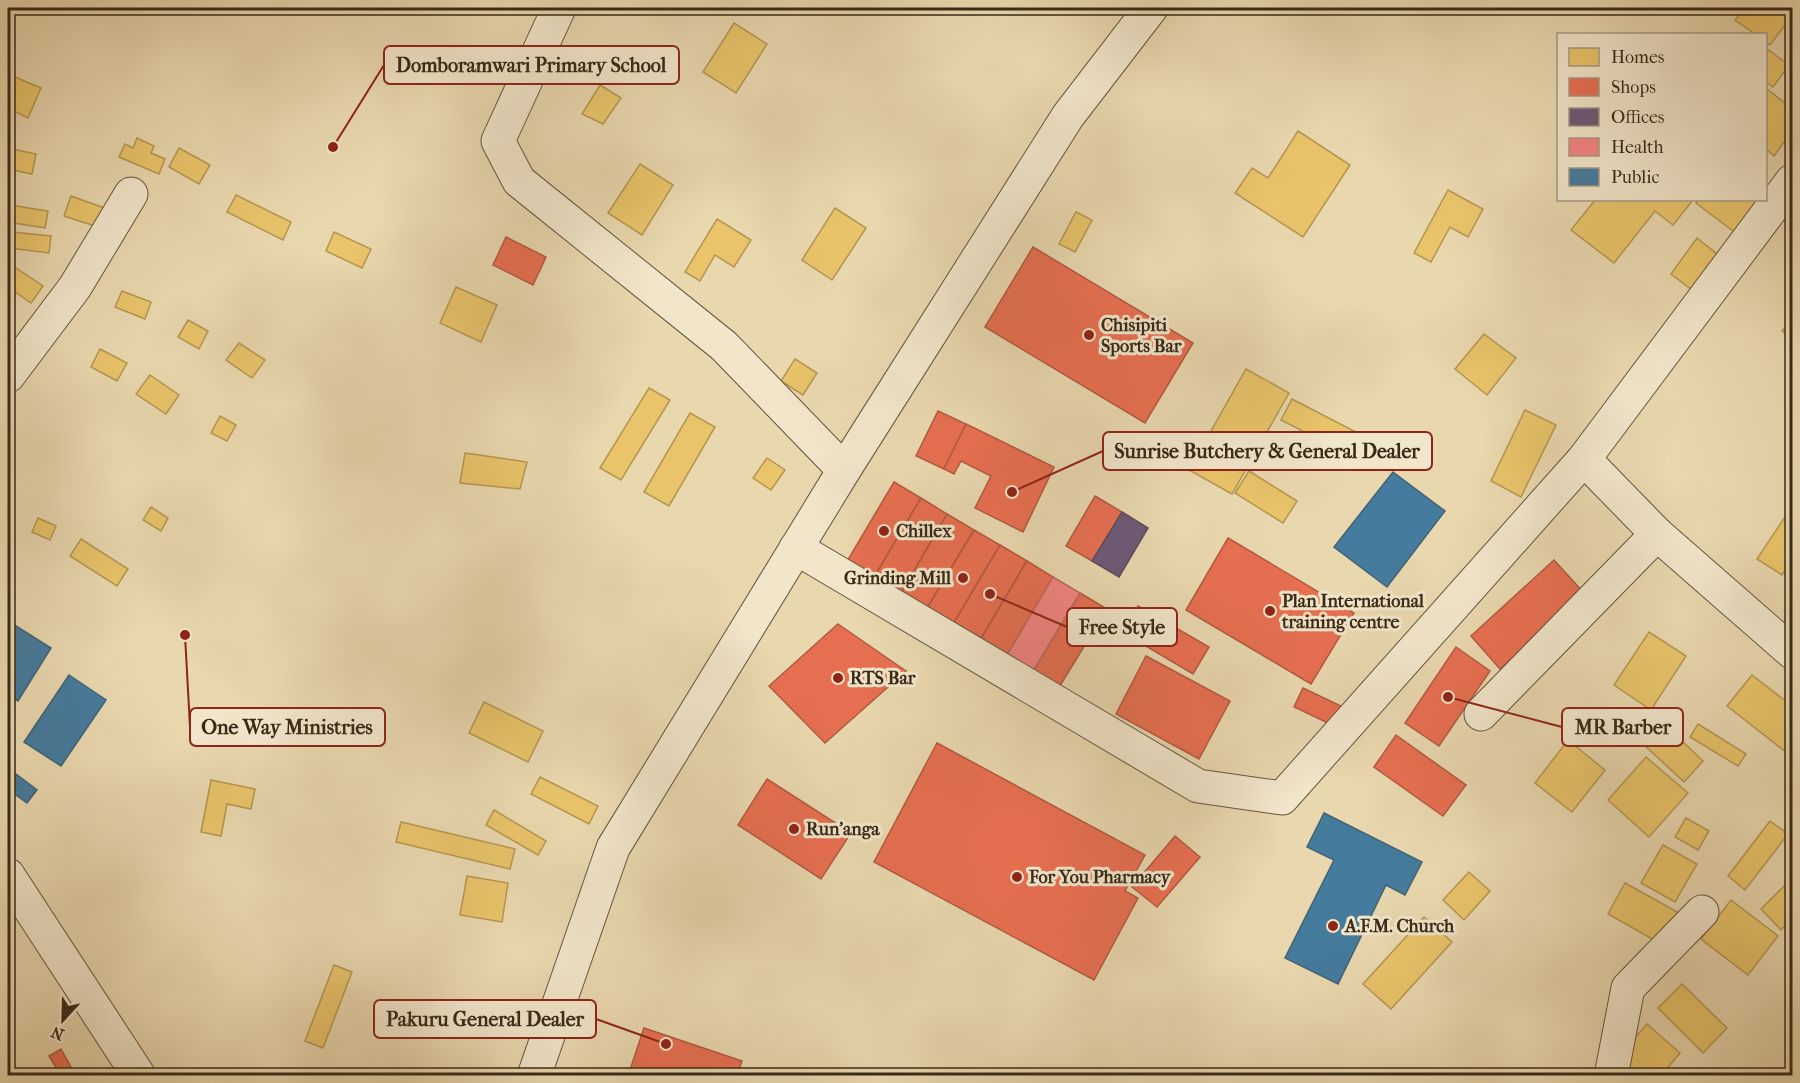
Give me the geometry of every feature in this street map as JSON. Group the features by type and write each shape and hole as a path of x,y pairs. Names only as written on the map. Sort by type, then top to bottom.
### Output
{"street":[{"path":"559,8 498,141 519,181 724,346 843,470"},
{"path":"534,1076 613,848 843,470 1068,116 1151,8"},
{"path":"796,548 1198,786 1282,798 1584,459 1792,182"},
{"path":"8,376 75,287 130,194"},
{"path":"1584,459 1657,534 1792,652"},
{"path":"1481,714 1657,534"},
{"path":"8,875 139,1076"},
{"path":"1611,1076 1628,988 1702,912"}],"building: Homes":[{"path":"1744,8 1780,8 1792,16 1770,45 1767,43 1767,33 1754,33 1735,20"},
{"path":"734,23 767,44 736,93 703,72"},
{"path":"1767,49 1789,65 1773,87 1767,83"},
{"path":"8,74 41,88 28,118 8,108"},
{"path":"600,85 621,98 603,124 582,114"},
{"path":"1767,89 1792,109 1792,131 1774,156 1767,150"},
{"path":"1298,131 1350,165 1303,237 1235,193 1252,168 1268,178"},
{"path":"137,138 154,146 151,153 165,159 159,174 119,157 125,144 133,148"},
{"path":"179,148 210,165 199,184 169,167"},
{"path":"12,149 36,154 32,174 8,169"},
{"path":"640,164 673,185 642,235 608,213"},
{"path":"1448,190 1483,209 1468,237 1450,227 1431,262 1414,253"},
{"path":"236,195 291,222 283,240 227,212"},
{"path":"71,196 110,210 104,229 64,216"},
{"path":"1594,201 1692,201 1673,225 1655,211 1614,263 1571,230"},
{"path":"1697,201 1763,201 1737,234 1696,203"},
{"path":"10,205 48,211 45,228 8,222"},
{"path":"835,208 866,228 832,280 802,260"},
{"path":"1076,212 1092,220 1075,252 1059,244"},
{"path":"717,219 751,240 734,267 715,255 700,281 685,272"},
{"path":"12,232 51,236 49,253 10,248"},
{"path":"334,232 371,249 362,268 326,251"},
{"path":"1697,238 1726,261 1700,296 1671,274"},
{"path":"13,266 43,286 31,303 8,287 8,274"},
{"path":"456,287 497,305 481,342 440,323"},
{"path":"122,291 151,302 145,319 115,307"},
{"path":"1792,319 1792,339 1782,331"},
{"path":"188,320 208,331 199,349 178,337"},
{"path":"1484,334 1516,358 1487,395 1455,369"},
{"path":"239,343 265,360 252,378 226,360"},
{"path":"100,349 127,363 117,381 91,367"},
{"path":"795,359 817,373 803,395 781,381"},
{"path":"1246,369 1289,393 1232,494 1189,470"},
{"path":"150,375 179,395 166,414 136,394"},
{"path":"649,388 670,400 621,480 600,468"},
{"path":"1292,399 1383,446 1372,467 1281,420"},
{"path":"1525,410 1556,425 1521,497 1491,481"},
{"path":"690,413 715,427 669,506 644,492"},
{"path":"220,416 236,425 227,441 211,433"},
{"path":"465,453 527,462 520,489 460,483"},
{"path":"767,458 785,470 771,490 753,478"},
{"path":"1249,471 1297,501 1283,523 1235,493"},
{"path":"151,507 168,518 161,531 143,520"},
{"path":"1787,514 1792,517 1792,559 1782,575 1757,559"},
{"path":"38,518 56,526 50,540 32,532"},
{"path":"81,539 128,569 117,586 70,556"},
{"path":"1649,632 1686,656 1651,710 1614,685"},
{"path":"1752,675 1792,706 1792,745 1787,753 1727,706"},
{"path":"484,702 543,731 528,762 469,733"},
{"path":"1663,723 1703,761 1684,782 1643,744"},
{"path":"1698,724 1746,754 1738,766 1690,737"},
{"path":"1568,740 1605,770 1572,812 1535,783"},
{"path":"1646,757 1688,793 1649,837 1608,800"},
{"path":"540,777 598,806 589,824 531,794"},
{"path":"211,780 255,789 251,809 227,804 221,836 201,832"},
{"path":"494,810 546,841 538,855 486,825"},
{"path":"1686,818 1709,831 1698,850 1675,837"},
{"path":"1770,821 1788,834 1745,890 1728,876"},
{"path":"401,822 515,849 510,869 396,842"},
{"path":"1663,845 1697,864 1675,902 1641,883"},
{"path":"1469,872 1490,891 1464,920 1443,900"},
{"path":"467,876 508,883 502,922 460,915"},
{"path":"1792,878 1792,919 1781,930 1761,909"},
{"path":"1625,883 1679,913 1661,944 1608,914"},
{"path":"1731,900 1778,936 1748,975 1701,939"},
{"path":"1424,917 1452,942 1391,1009 1363,984"},
{"path":"334,965 352,972 323,1048 305,1041"},
{"path":"1682,984 1727,1028 1703,1053 1658,1008"},
{"path":"1647,1024 1680,1053 1661,1076 1633,1076 1615,1060"}],"building: Shops":[{"path":"506,237 546,257 533,285 493,265"},
{"name":"Chisipiti Sports Bar","path":"1033,247 1193,343 1145,423 985,327"},
{"path":"938,411 966,424 944,469 916,456"},
{"path":"966,424 1054,467 1023,532 975,508 991,476 961,461 954,474 944,469"},
{"name":"Chillex","path":"894,482 921,498 873,579 846,563"},
{"path":"1095,496 1122,512 1092,561 1066,546"},
{"path":"921,498 947,514 900,595 873,579"},
{"path":"947,514 974,530 926,610 900,595"},
{"name":"Grinding Mill","path":"974,530 1000,545 952,626 926,610"},
{"name":"Plan International training centre","path":"1228,538 1354,613 1311,684 1186,610"},
{"path":"1000,545 1027,561 979,642 952,626"},
{"path":"1554,560 1584,593 1500,669 1471,636"},
{"path":"1027,561 1053,577 1006,657 979,642"},
{"path":"1080,593 1107,609 1058,689 1032,673"},
{"path":"1138,606 1209,647 1193,674 1122,632"},
{"name":"RTS Bar","path":"838,624 906,671 825,743 769,686"},
{"path":"1456,647 1490,671 1439,746 1405,723"},
{"path":"1146,656 1230,701 1199,759 1116,714"},
{"path":"1303,688 1341,706 1332,725 1294,707"},
{"path":"1396,735 1466,785 1443,816 1374,767"},
{"name":"For You Pharmacy","path":"937,743 1145,855 1125,891 1138,898 1094,980 874,862"},
{"name":"Run'anga","path":"767,779 851,833 821,879 738,825"},
{"path":"1175,836 1200,857 1157,907 1132,887"},
{"path":"644,1028 742,1061 737,1076 628,1076"},
{"path":"61,1049 76,1076 61,1076 49,1056"}],"building: Offices":[{"path":"1122,512 1148,528 1119,577 1092,561"}],"building: Health":[{"path":"1053,577 1080,593 1032,673 1006,657"}],"building: Public":[{"path":"1393,472 1445,511 1387,587 1334,547"},
{"path":"8,621 51,648 18,701 8,695"},
{"path":"69,675 106,700 61,766 24,742"},
{"path":"8,768 37,790 27,803 8,789"},
{"name":"A.F.M. Church","path":"1324,813 1422,862 1405,895 1386,885 1338,984 1285,958 1334,860 1307,847"}],"place":[{"name":"Domboramwari Primary School","path":"333,147"},
{"name":"Chisipiti Sports Bar","path":"1089,335"},
{"name":"Sunrise Butchery & General Dealer","path":"1012,492"},
{"name":"Chillex","path":"884,531"},
{"name":"Grinding Mill","path":"963,578"},
{"name":"Free Style","path":"990,594"},
{"name":"Plan International training centre","path":"1270,611"},
{"name":"One Way Ministries","path":"185,635"},
{"name":"RTS Bar","path":"838,678"},
{"name":"MR Barber","path":"1448,697"},
{"name":"Run'anga","path":"794,829"},
{"name":"For You Pharmacy","path":"1017,877"},
{"name":"A.F.M. Church","path":"1333,926"},
{"name":"Pakuru General Dealer","path":"666,1044"}]}
